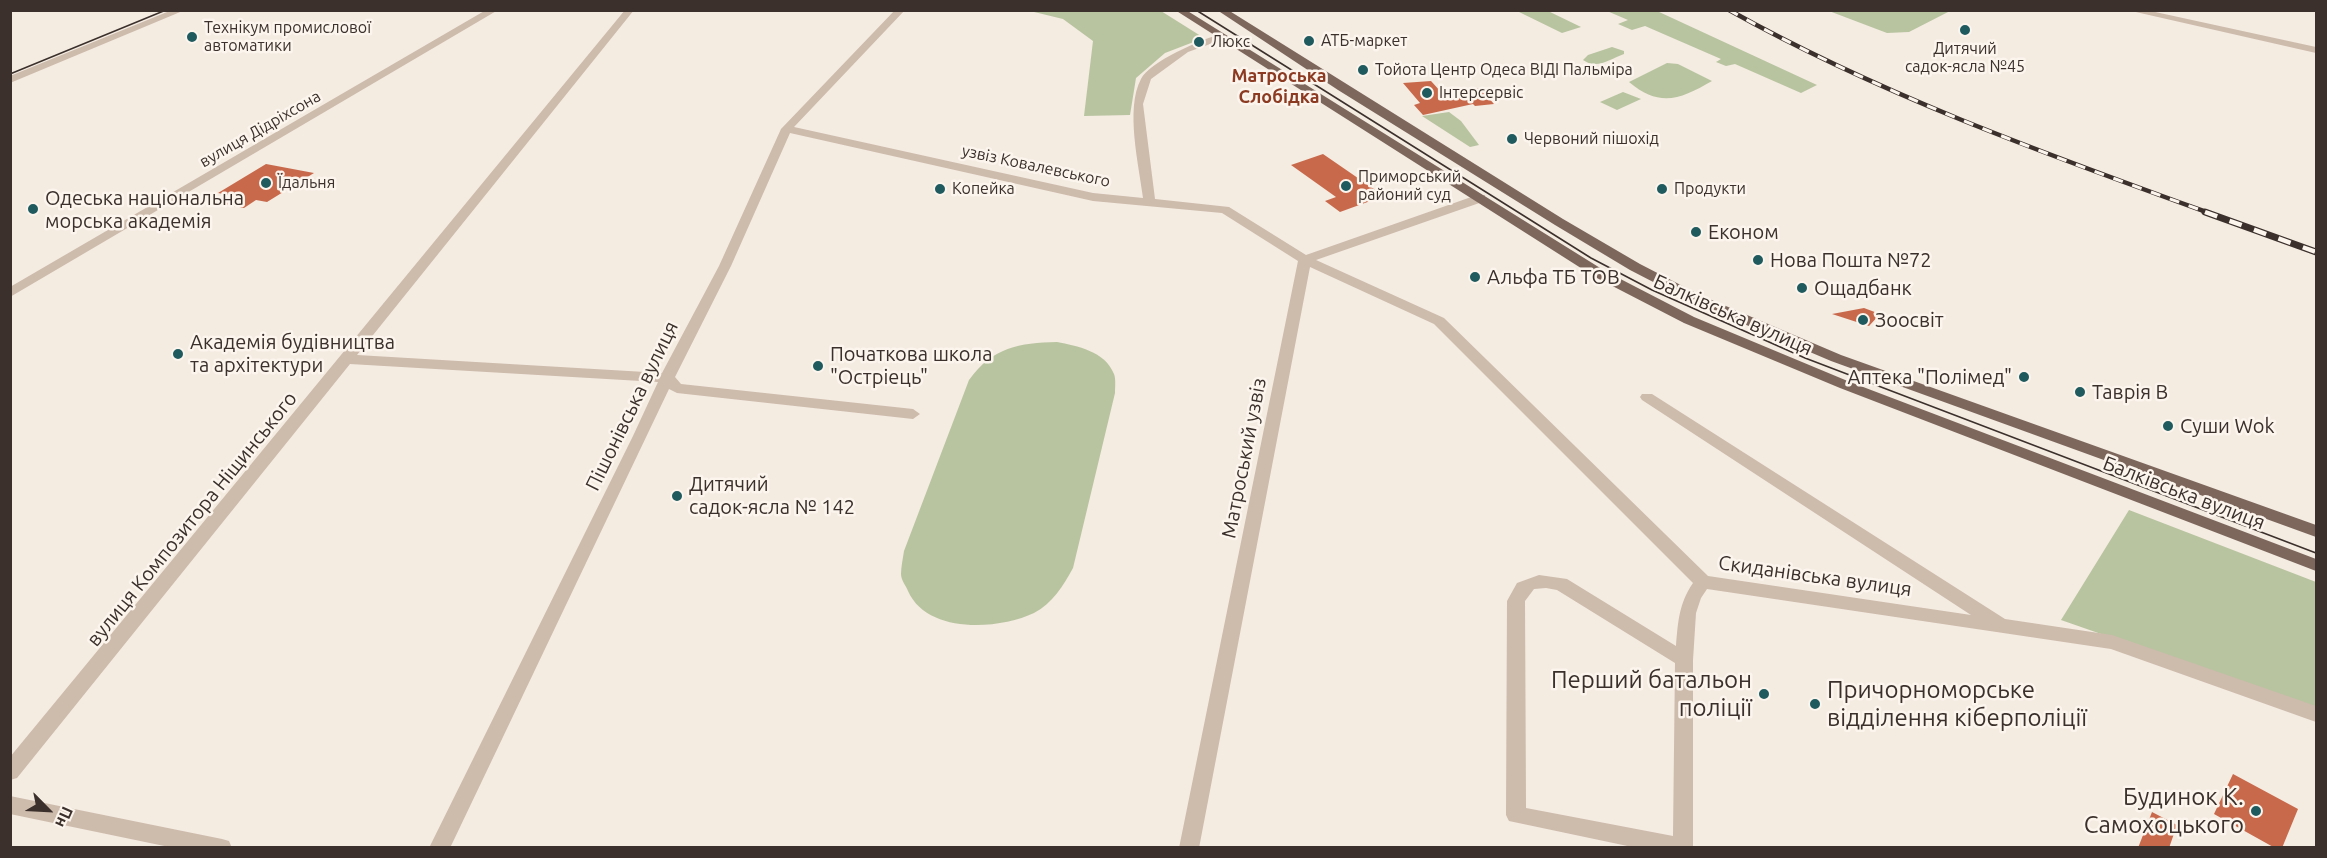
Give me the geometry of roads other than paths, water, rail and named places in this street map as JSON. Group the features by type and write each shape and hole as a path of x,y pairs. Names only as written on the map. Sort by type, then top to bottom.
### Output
{"main road":[{"name":"Балківська вулиця","path":"1179,10 1600,274 1689,320 1766,354 2316,565"},
{"name":"Балківська вулиця","path":"1224,11 1342,88 1559,222 1635,267 1695,298 1836,358 2316,531"}],"street":[{"path":"10,80 182,10"},
{"name":"вулиця Дідріхсона","path":"10,293 494,10"},
{"name":"вулиця Композитора Ніщинського","path":"10,772 630,10"},
{"name":"Пішонівська вулиця","path":"439,848 641,436 667,378 725,266 786,129 901,10"},
{"path":"2131,10 2316,50"},
{"path":"1149,203 1138,104 1146,78 1185,50 1221,37"},
{"name":"узвіз Ковалевського","path":"786,129 1093,197 1225,210 1305,260"},
{"path":"1305,260 1481,198"},
{"name":"Скиданівська вулиця","path":"1305,260 1439,321 1703,582 2112,642 2316,714"},
{"name":"Матроський узвіз","path":"1189,848 1305,260"},
{"path":"347,359 667,378 677,388 913,414"},
{"path":"1647,398 2004,626"},
{"path":"1684,660 1561,584 1526,583 1519,591 1515,601 1516,815 1683,847 1684,660 1687,613 1693,596 1703,582"},
{"path":"10,805 222,848"}],"tram line":[{"path":"10,74 166,10"},
{"path":"1196,10 1591,258 1652,290 1805,358 2316,553"}],"railway":[{"path":"1729,10 1787,41 1905,96 2026,145 2209,213"},
{"path":"2205,212 2316,252"}],"place":[{"name":"Дитячий садок-ясла №45","path":"1965,30"},
{"name":"Технікум промислової автоматики","path":"192,37"},
{"name":"АТБ-маркет","path":"1309,41"},
{"name":"Люкс","path":"1199,42"},
{"name":"Тойота Центр Одеса ВІДІ Пальміра","path":"1363,70"},
{"name":"Інтерсервіс","path":"1427,93"},
{"name":"Червоний пішохід","path":"1512,139"},
{"name":"Їдальня","path":"266,183"},
{"name":"Приморський районий суд","path":"1346,186"},
{"name":"Копейка","path":"940,189"},
{"name":"Продукти","path":"1662,189"},
{"name":"Одеська національна морська академія","path":"33,209"},
{"name":"Економ","path":"1696,232"},
{"name":"Нова Пошта №72","path":"1758,260"},
{"name":"Альфа ТБ ТОВ","path":"1475,277"},
{"name":"Ощадбанк","path":"1802,288"},
{"name":"Зоосвіт","path":"1863,320"},
{"name":"Академія будівництва та архітектури","path":"178,354"},
{"name":"Початкова школа \"Остріець\"","path":"818,366"},
{"name":"Аптека \"Полімед\"","path":"2024,377"},
{"name":"Таврія В","path":"2080,392"},
{"name":"Суши Wok","path":"2168,426"},
{"name":"Дитячий садок-ясла № 142","path":"677,496"},
{"name":"Перший батальон поліції","path":"1764,694"},
{"name":"Причорноморське відділення кіберполіції","path":"1815,704"},
{"name":"Будинок К. Самохоцького","path":"2256,811"}],"district":[{"name":"Матроська Слобідка","path":"1279,86"}]}
